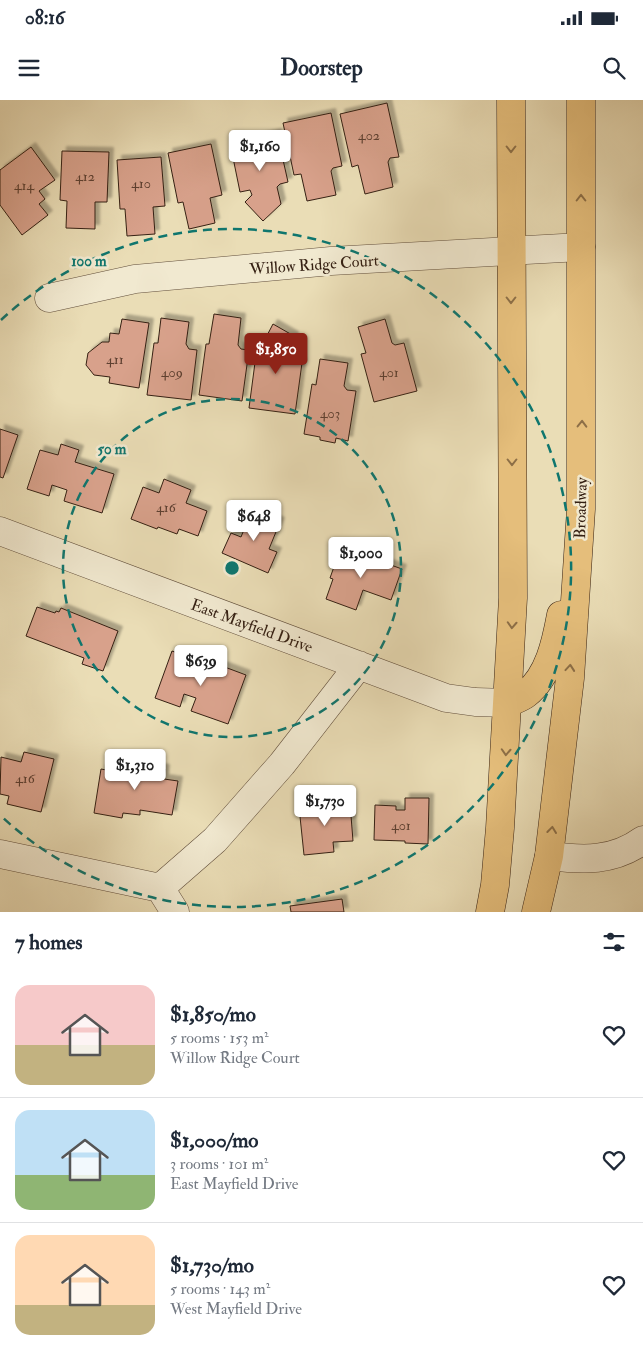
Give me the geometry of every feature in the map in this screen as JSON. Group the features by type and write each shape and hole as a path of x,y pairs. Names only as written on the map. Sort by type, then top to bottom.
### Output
{"main road":[{"path":"490,912 495,885 500,828 513,598 511,100"},
{"name":"Broadway","path":"536,912 549,856 570,678 581,509 581,100"},
{"path":"508,703 526,694 538,680 549,660 556,640 566,591 581,472"}],"street":[{"name":"Willow Ridge Court","path":"49,298 135,279 331,261 581,247"},
{"name":"East Mayfield Drive","path":"0,531 446,698 475,702 508,703"},
{"path":"160,888 215,840 282,764 359,665"},
{"path":"549,856 580,859 607,857 636,845 643,840"},
{"path":"0,854 160,888 175,912"}],"building":[{"path":"387,103 399,157 390,158 388,162 393,187 365,194 358,165 352,167 340,114"},
{"path":"331,113 342,166 333,168 331,171 336,195 307,201 301,174 294,175 283,123"},
{"path":"277,133 288,182 277,187 281,204 263,221 245,202 252,195 250,190 240,192 230,143"},
{"path":"211,144 222,195 210,198 215,223 189,229 183,202 178,203 168,153"},
{"path":"31,147 55,180 39,191 45,199 39,204 48,215 22,235 0,205 0,170"},
{"path":"62,151 109,152 107,202 95,202 95,229 66,228 67,201 60,200"},
{"path":"161,157 165,206 153,207 155,234 127,236 125,209 120,209 117,160"},
{"path":"214,314 241,318 238,345 241,349 249,350 242,401 199,395 206,344 209,344"},
{"path":"161,318 189,322 186,344 189,349 197,350 191,400 147,395 154,343 158,343"},
{"path":"122,319 149,323 139,388 109,383 110,377 94,375 86,365 88,353 102,342 109,342 110,333 119,334"},
{"path":"385,319 392,343 395,345 404,343 417,391 374,402 361,354 366,353 358,327"},
{"path":"273,324 294,336 291,358 294,362 302,363 295,414 249,408 256,355 263,357 264,349 261,347"},
{"path":"320,359 348,363 344,386 347,390 356,391 348,441 336,438 335,443 320,440 320,437 304,434 312,384 316,385"},
{"path":"0,429 18,435 3,478 0,477"},
{"path":"61,444 79,450 75,462 114,474 102,513 64,501 67,490 52,485 49,496 27,489 40,450 58,455"},
{"path":"164,479 191,490 186,503 207,511 198,536 179,529 177,534 158,527 157,529 131,519 143,487 159,493"},
{"path":"252,510 280,522 269,549 277,552 268,573 222,553 231,533 241,537"},
{"path":"341,547 402,569 391,600 363,590 356,610 326,599 333,579 330,578"},
{"path":"37,607 55,613 56,611 59,612 61,608 118,631 103,671 82,664 84,658 26,636"},
{"path":"172,651 220,671 222,666 246,675 228,724 191,711 196,698 184,694 180,707 155,698"},
{"path":"24,752 54,759 41,812 7,804 9,796 0,794 1,757 21,762"},
{"path":"124,762 165,769 164,779 178,781 172,815 140,810 140,815 123,813 122,818 94,813 101,769 123,773"},
{"path":"405,798 429,798 428,844 374,840 375,805 396,806 396,810 405,810"},
{"path":"350,803 353,841 333,842 334,852 304,855 299,807"},
{"path":"342,899 344,912 291,912 290,906"}]}
